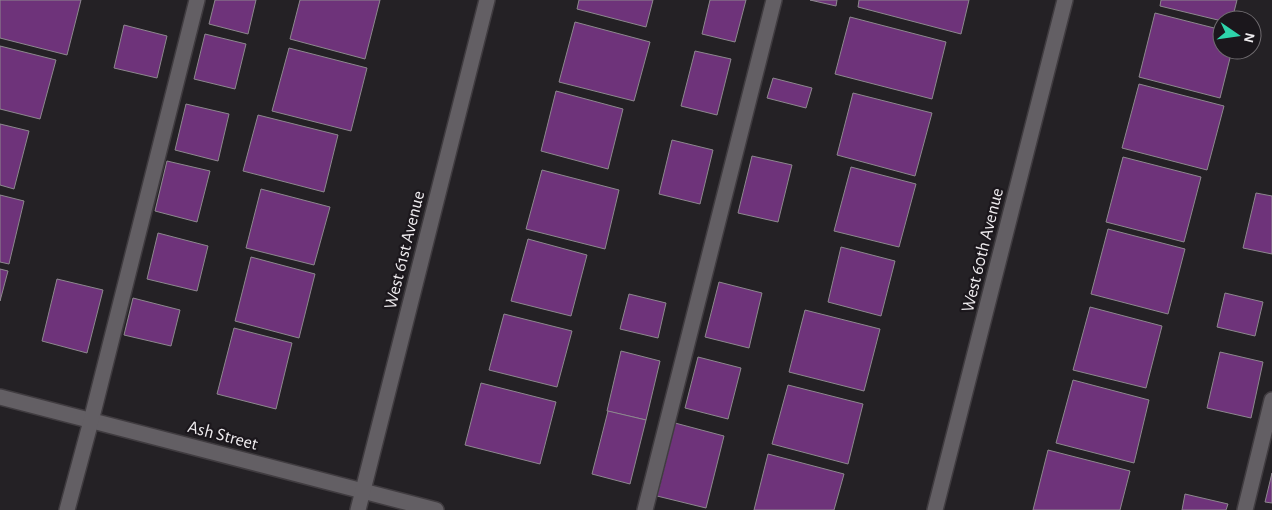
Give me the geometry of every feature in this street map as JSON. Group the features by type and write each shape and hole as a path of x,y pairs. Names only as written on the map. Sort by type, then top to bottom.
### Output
{"street":[{"path":"67,510 197,0"},
{"name":"West 61st Avenue","path":"358,510 487,0"},
{"path":"645,510 774,0"},
{"name":"West 60th Avenue","path":"935,510 1065,0"},
{"name":"Ash Street","path":"0,397 436,510"},
{"path":"1245,510 1272,400"}],"building":[{"path":"0,0 81,0 67,55 0,38"},
{"path":"215,0 256,0 248,34 209,24"},
{"path":"300,0 380,0 365,59 290,39"},
{"path":"579,0 653,0 646,27 577,9"},
{"path":"710,0 746,0 735,42 702,34"},
{"path":"810,0 837,0 836,6"},
{"path":"859,0 969,0 961,34 858,7"},
{"path":"1161,0 1237,0 1234,10 1212,10 1212,19 1160,6"},
{"path":"1155,13 1212,27 1212,60 1230,60 1220,98 1139,77"},
{"path":"850,17 946,42 932,99 835,74"},
{"path":"575,22 650,42 634,101 559,82"},
{"path":"124,25 167,36 157,78 114,68"},
{"path":"205,34 246,44 235,89 194,79"},
{"path":"0,46 56,60 40,119 0,109"},
{"path":"289,48 367,68 351,131 272,111"},
{"path":"695,51 731,59 717,115 681,106"},
{"path":"773,78 812,88 806,108 767,98"},
{"path":"1139,84 1224,106 1207,170 1122,148"},
{"path":"556,91 623,109 608,169 541,151"},
{"path":"853,93 932,113 915,176 837,155"},
{"path":"186,104 229,114 218,161 175,150"},
{"path":"258,115 338,135 324,192 243,171"},
{"path":"0,124 29,131 14,189 0,185"},
{"path":"672,140 713,150 700,204 659,194"},
{"path":"752,156 792,165 778,222 738,213"},
{"path":"1123,157 1201,177 1184,242 1106,222"},
{"path":"167,161 210,171 197,222 155,211"},
{"path":"851,167 916,184 899,247 834,231"},
{"path":"542,170 619,190 605,249 526,229"},
{"path":"261,189 330,207 314,265 246,248"},
{"path":"1256,193 1272,196 1272,254 1243,248"},
{"path":"0,195 24,201 9,264 0,262"},
{"path":"1108,229 1185,249 1168,314 1091,294"},
{"path":"158,233 208,246 197,291 147,279"},
{"path":"528,239 587,255 571,316 511,301"},
{"path":"841,247 895,261 881,316 828,302"},
{"path":"251,257 315,274 299,338 235,321"},
{"path":"0,269 8,271 0,301"},
{"path":"57,279 103,290 87,353 42,341"},
{"path":"719,282 762,293 749,348 705,337"},
{"path":"1225,293 1263,302 1255,336 1217,327"},
{"path":"629,294 666,303 658,338 620,329"},
{"path":"133,298 180,310 171,346 124,335"},
{"path":"1090,307 1162,326 1146,388 1073,370"},
{"path":"805,310 880,329 864,391 789,372"},
{"path":"504,314 572,331 557,387 489,370"},
{"path":"234,328 292,343 276,409 217,394"},
{"path":"621,351 660,361 646,420 607,411"},
{"path":"1220,352 1263,362 1251,418 1207,408"},
{"path":"698,357 741,368 728,419 685,408"},
{"path":"1073,380 1149,400 1134,463 1056,443"},
{"path":"481,383 556,402 540,464 465,445"},
{"path":"788,385 863,404 848,464 772,444"},
{"path":"608,411 646,420 630,484 592,474"},
{"path":"675,423 724,436 706,508 657,496"},
{"path":"1048,450 1130,471 1120,510 1033,510"},
{"path":"768,454 844,474 834,510 754,510"},
{"path":"1272,473 1272,503 1265,502"},
{"path":"1185,494 1228,504 1226,510 1182,510"}]}
